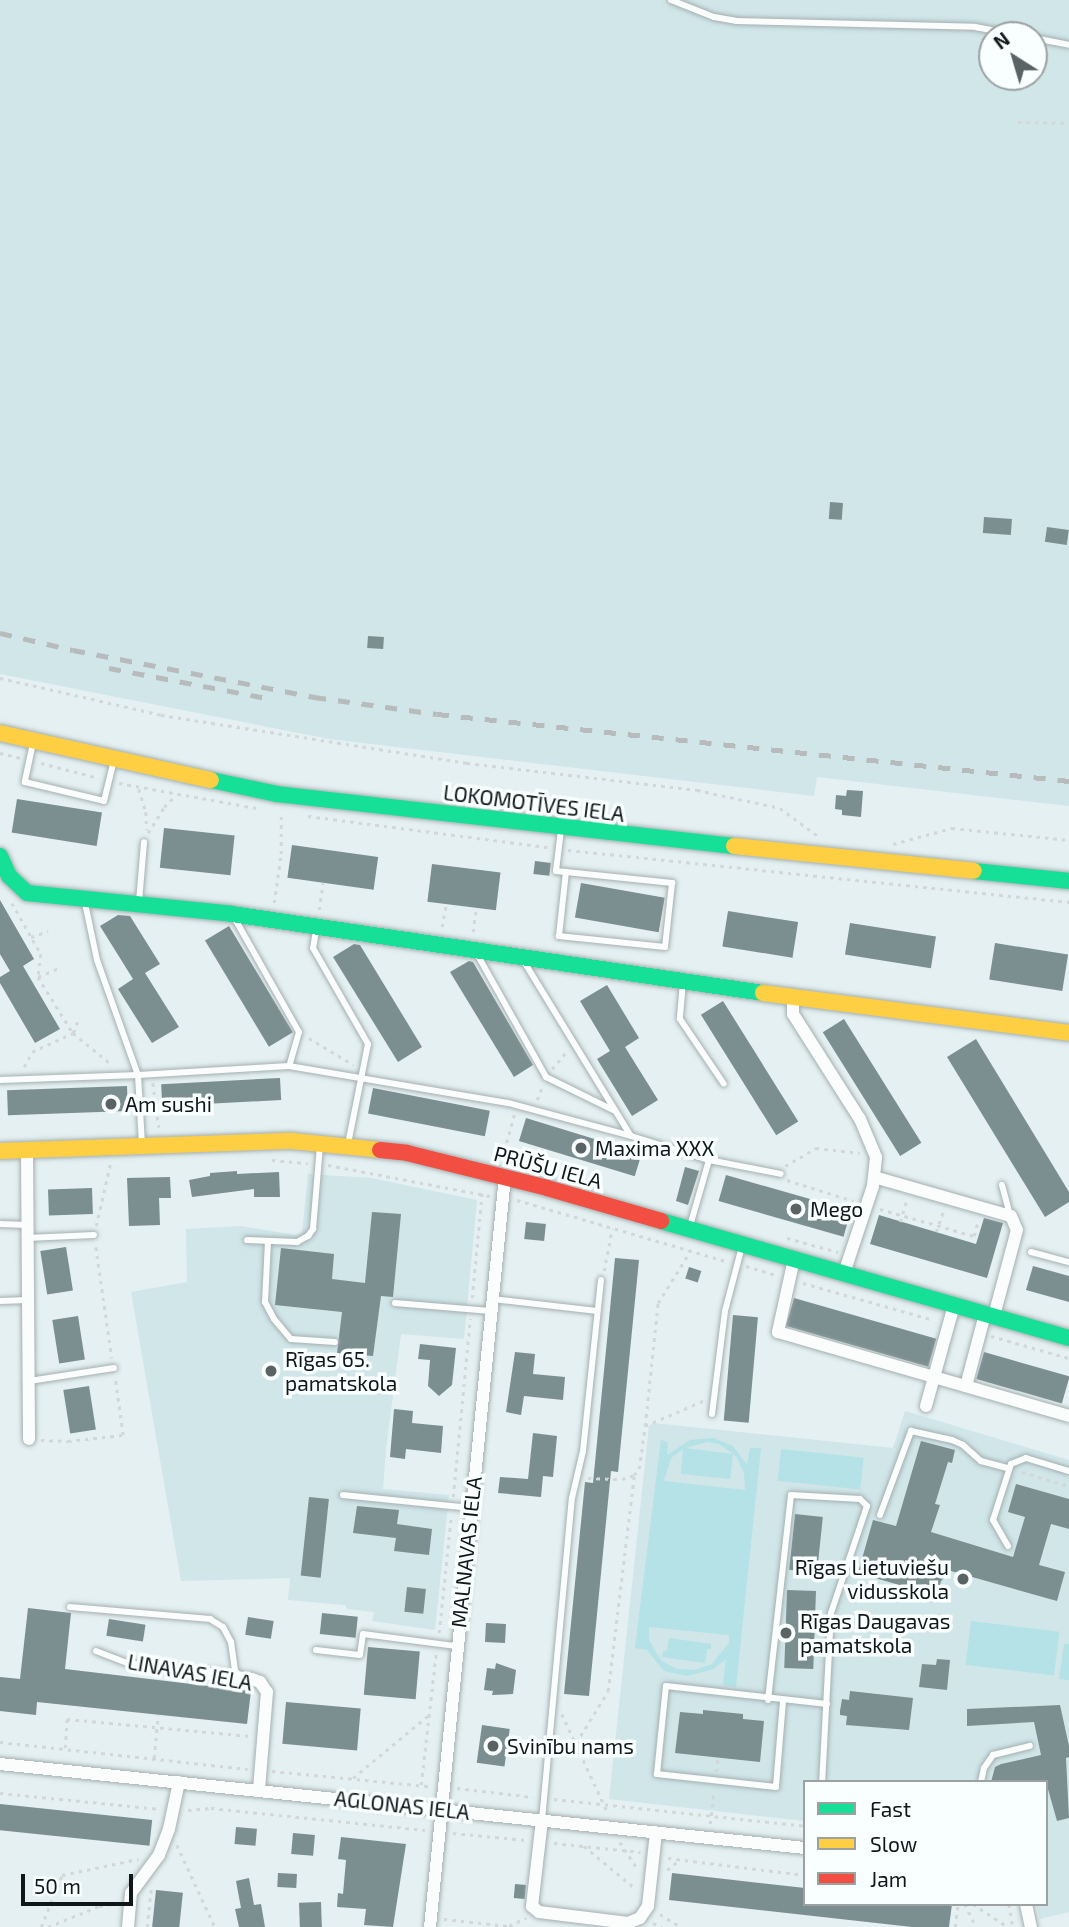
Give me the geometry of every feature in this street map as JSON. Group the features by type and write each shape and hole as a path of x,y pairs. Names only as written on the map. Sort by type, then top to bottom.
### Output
{"street":[{"name":"LOKOMOTĪVES IELA","path":"0,733 277,794 561,828 1069,881"},
{"path":"0,856 9,876 27,893 272,920 793,997 1069,1033"},
{"path":"793,997 793,1014 860,1119 876,1157 867,1205 844,1273"},
{"name":"PRŪŠU IELA","path":"0,1151 142,1144 292,1141 407,1153 505,1177 1069,1338"},
{"path":"27,1150 29,1439"},
{"name":"MALNAVAS IELA","path":"430,1922 505,1177"},
{"path":"874,1177 1011,1216 1017,1230 966,1386"},
{"path":"794,1259 778,1332 1069,1416"},
{"path":"926,1406 954,1305"},
{"name":"LINAVAS IELA","path":"209,1674 260,1682 267,1692 259,1790"},
{"name":"AGLONAS IELA","path":"0,1764 803,1848"},
{"path":"128,1927 131,1893 159,1855 169,1829 179,1782"},
{"path":"542,1820 532,1906 539,1912 628,1923 640,1918 649,1903 656,1832"},
{"path":"1026,1906 1031,1927"}],"lane":[{"path":"671,0 714,17 736,21 978,28"},
{"path":"1048,41 1069,45"},
{"path":"34,741 25,782 104,801 114,760"},
{"path":"561,828 556,871 566,872 672,883 665,947 559,936 566,872"},
{"path":"139,904 145,842"},
{"path":"84,899 97,960 138,1074 142,1144"},
{"path":"232,915 299,1032 289,1066"},
{"path":"317,927 313,948 368,1044 348,1146"},
{"path":"472,949 546,1077 615,1111"},
{"path":"520,956 631,1136"},
{"path":"683,980 680,1019 724,1084"},
{"path":"0,1080 289,1066 360,1074 517,1105 709,1160 781,1174"},
{"path":"247,1240 297,1241 308,1236 313,1229 320,1143"},
{"path":"689,1229 709,1160"},
{"path":"1002,1185 1011,1216"},
{"path":"0,1224 27,1231 94,1234"},
{"path":"268,1241 265,1303 274,1319 291,1339 335,1342"},
{"path":"712,1414 725,1311 742,1244"},
{"path":"1031,1252 1069,1262"},
{"path":"542,1820 572,1498 583,1451 601,1280"},
{"path":"0,1301 28,1300"},
{"path":"395,1303 471,1309 492,1305 597,1311"},
{"path":"29,1381 114,1368"},
{"path":"880,1516 911,1431 952,1440 963,1445 981,1461 1008,1468 1026,1458 1069,1471"},
{"path":"1008,1468 993,1520 1009,1546"},
{"path":"343,1495 470,1508"},
{"path":"768,1700 791,1495 860,1499 867,1506 831,1613 822,1780"},
{"path":"70,1607 210,1619 223,1627 231,1642 235,1671 243,1678"},
{"path":"316,1650 360,1656 363,1634 456,1646"},
{"name":"LINAVAS IELA","path":"96,1651 128,1664 209,1674"},
{"path":"783,1701 776,1787 657,1774 666,1686 768,1700 783,1701 827,1704"},
{"path":"981,1780 984,1768 993,1755 1030,1746"}],"path":[{"path":"1018,122 1069,123"},
{"path":"0,678 161,715 467,763 697,790 780,808 812,835 821,837"},
{"path":"139,788 146,812 145,842"},
{"path":"147,833 163,807 176,795"},
{"path":"272,920 281,854 281,812"},
{"path":"883,846 952,828 1069,840"},
{"path":"317,927 323,883"},
{"path":"12,903 41,954 38,976 73,1033 124,1075"},
{"path":"440,944 446,904"},
{"path":"472,949 476,908"},
{"path":"31,937 48,931"},
{"path":"38,976 59,968"},
{"path":"17,1080 32,1052 73,1033 79,1017"},
{"path":"299,1032 353,1063 360,1074"},
{"path":"152,1074 159,1128"},
{"path":"502,1159 517,1105"},
{"path":"876,1157 816,1147 788,1163 781,1174 789,1182 974,1236"},
{"path":"271,1160 318,1164 482,1195"},
{"path":"29,1439 68,1441 124,1434 94,1234 110,1165"},
{"path":"421,1786 482,1195 487,1172"},
{"path":"900,1222 911,1187"},
{"path":"936,1232 947,1198"},
{"path":"972,1243 982,1207"},
{"path":"601,1280 613,1228"},
{"path":"577,1478 622,1479 634,1475 639,1469 658,1303 691,1250"},
{"path":"645,1426 715,1396"},
{"path":"1008,1468 1069,1486"},
{"path":"576,1743 608,1691 634,1475"},
{"path":"553,1695 624,1850 651,1886"},
{"path":"154,1758 158,1715"},
{"path":"352,1779 429,1715"},
{"path":"65,1749 67,1719 264,1737"},
{"path":"0,1742 442,1786 803,1826"},
{"path":"709,1838 718,1758"},
{"path":"0,1793 174,1810 211,1808 439,1831 624,1850 678,1861 803,1875"},
{"path":"169,1829 215,1927"},
{"path":"584,1846 681,1927"},
{"path":"41,1927 62,1875 159,1855"},
{"path":"147,1871 152,1878 147,1927"},
{"path":"48,1927 99,1906 130,1902"},
{"path":"955,1927 958,1906"},
{"path":"966,1906 976,1927"},
{"path":"976,1906 1011,1927"},
{"path":"1009,1906 1011,1927"},
{"path":"430,1922 509,1926 539,1912"}],"shaded area":[{"path":"0,0 1069,0 1069,806 817,777 814,796 329,739 0,674"},
{"name":"Rīgas 65. pamatskola","path":"308,1174 371,1178 477,1200 464,1339 401,1334 386,1449 383,1489 449,1495 435,1630 372,1621 374,1612 347,1609 345,1605 288,1600 290,1578 181,1581 131,1292 187,1282 186,1229 241,1226 296,1235 302,1233"},
{"name":"Rīgas Daugavas pamatskola","path":"905,1411 1069,1460 1069,1912 1040,1919 1037,1906 1048,1906 1048,1780 803,1780 803,1821 609,1799 649,1426 653,1423 893,1448"},
{"path":"713,1438 733,1446 747,1465 750,1448 761,1448 736,1687 723,1685 726,1659 714,1669 687,1676 664,1671 647,1650 635,1648 661,1440 668,1442 667,1455 690,1440","holes":["707,1442 719,1444 733,1454 685,1448","683,1449 681,1474 730,1479 733,1454 744,1473 745,1490 664,1481 671,1458","649,1627 729,1635 729,1643 712,1664 695,1670 677,1669 662,1661 656,1653 649,1639"]},
{"path":"781,1449 864,1458 860,1490 778,1481"},
{"path":"971,1621 1059,1632 1054,1676 966,1665"},
{"path":"669,1638 711,1644 711,1649 707,1649 705,1663 662,1657 663,1651 667,1651"},
{"path":"1064,1644 1069,1644 1069,1680 1059,1679"}],"building":[{"path":"830,502 843,503 842,520 829,519"},
{"path":"984,517 1012,519 1011,535 983,533"},
{"path":"1047,527 1069,530 1067,545 1045,542"},
{"path":"368,636 384,637 383,649 367,648"},
{"path":"847,790 863,791 861,817 842,815 842,810 835,809 836,795 846,796"},
{"path":"17,799 102,812 97,846 12,833"},
{"path":"164,828 235,835 230,875 160,868"},
{"path":"292,845 378,857 374,890 287,878"},
{"path":"535,861 551,863 549,876 533,874"},
{"path":"432,864 500,872 496,910 427,902"},
{"path":"581,883 665,898 659,932 575,917"},
{"path":"0,900 34,959 23,966 60,1029 35,1043 0,983 0,977 10,971 0,954"},
{"path":"728,911 798,922 792,958 722,947"},
{"path":"118,915 130,916 160,964 145,973 179,1027 152,1043 118,989 133,979 100,926"},
{"path":"850,923 936,937 931,968 845,955"},
{"path":"229,926 293,1032 269,1047 205,940"},
{"path":"995,943 1068,955 1062,991 989,980"},
{"path":"354,944 360,945 422,1047 398,1062 333,957"},
{"path":"469,961 473,962 533,1065 514,1077 450,972"},
{"path":"607,985 639,1038 625,1047 658,1100 632,1116 597,1059 610,1051 580,1001"},
{"path":"723,1001 798,1121 776,1135 701,1015"},
{"path":"844,1019 921,1143 900,1156 823,1032"},
{"path":"976,1039 1069,1192 1069,1202 1045,1217 947,1057"},
{"path":"280,1078 281,1100 162,1106 161,1084"},
{"path":"127,1086 128,1111 8,1115 7,1090"},
{"path":"373,1088 490,1111 485,1136 368,1114"},
{"path":"526,1118 642,1153 635,1176 519,1141"},
{"path":"685,1167 699,1171 688,1205 676,1201"},
{"path":"237,1171 237,1174 279,1172 280,1197 254,1197 254,1189 192,1197 189,1180 210,1176 210,1173"},
{"path":"726,1175 851,1211 844,1237 719,1201"},
{"path":"170,1177 171,1198 159,1198 160,1225 129,1226 127,1178"},
{"path":"92,1188 93,1214 49,1216 48,1190"},
{"path":"372,1212 401,1214 393,1297 381,1296 373,1356 337,1353 342,1312 275,1305 281,1248 334,1254 332,1279 365,1283"},
{"path":"879,1215 976,1244 984,1218 1003,1223 987,1278 870,1244"},
{"path":"526,1222 546,1224 544,1241 524,1239"},
{"path":"66,1247 73,1290 47,1295 40,1251"},
{"path":"615,1258 639,1260 618,1472 611,1471 589,1696 564,1694 585,1482 593,1483"},
{"path":"1033,1266 1069,1276 1069,1302 1026,1290"},
{"path":"689,1267 701,1271 698,1282 685,1278"},
{"path":"794,1298 936,1339 928,1367 786,1326"},
{"path":"733,1315 758,1317 749,1423 724,1421"},
{"path":"78,1316 85,1359 59,1364 52,1320"},
{"path":"420,1344 456,1348 452,1385 439,1396 428,1386 430,1360 418,1359"},
{"path":"515,1352 535,1354 533,1374 565,1377 563,1400 524,1396 521,1415 506,1412"},
{"path":"984,1352 1069,1376 1062,1403 976,1379"},
{"path":"89,1386 96,1429 70,1434 63,1390"},
{"path":"394,1409 413,1411 412,1423 443,1426 441,1453 406,1449 405,1459 390,1457"},
{"path":"533,1433 557,1436 553,1477 543,1476 541,1497 498,1493 500,1477 528,1479"},
{"path":"921,1441 955,1450 952,1463 948,1462 935,1504 940,1505 931,1532 1013,1557 1025,1517 1008,1512 1016,1484 1069,1499 1069,1529 1051,1524 1039,1565 1065,1572 1057,1601 951,1571 941,1581 937,1596 858,1573 873,1520 896,1526"},
{"path":"309,1497 329,1499 321,1578 301,1576"},
{"path":"357,1506 399,1510 397,1524 432,1529 429,1555 394,1551 396,1538 353,1533"},
{"path":"795,1514 823,1517 817,1573 789,1570"},
{"path":"407,1587 426,1589 423,1614 404,1612"},
{"path":"787,1590 816,1591 813,1669 784,1668"},
{"path":"28,1608 71,1613 65,1669 251,1691 247,1724 37,1702 36,1715 0,1711 0,1677 20,1679"},
{"path":"322,1613 358,1617 356,1638 320,1634"},
{"path":"248,1617 274,1621 271,1639 245,1635"},
{"path":"109,1619 146,1625 143,1642 106,1636"},
{"path":"486,1623 506,1624 505,1643 485,1642"},
{"path":"368,1647 420,1652 416,1699 364,1695"},
{"path":"937,1659 950,1660 947,1690 919,1687 922,1664 936,1665"},
{"path":"496,1663 516,1670 513,1694 492,1695 493,1691 484,1690 487,1668 495,1669"},
{"path":"850,1691 913,1698 909,1730 846,1725 847,1716 840,1715 840,1711 842,1699 849,1700"},
{"path":"286,1702 361,1709 357,1750 282,1744"},
{"path":"1060,1705 1069,1746 1069,1757 1066,1758 1069,1818 1057,1821 1048,1780 992,1780 995,1767 1041,1755 1034,1722 967,1726 967,1709"},
{"path":"703,1710 743,1714 743,1719 764,1721 760,1762 675,1753 680,1712 703,1714"},
{"name":"Svinību nams","path":"482,1725 510,1729 504,1767 477,1763"},
{"path":"0,1804 152,1820 149,1846 0,1830"},
{"path":"236,1827 257,1829 255,1846 235,1844"},
{"path":"293,1833 315,1835 313,1856 291,1854"},
{"path":"341,1837 406,1844 393,1927 364,1925 366,1909 337,1907 338,1893 343,1894 346,1860 338,1859"},
{"path":"278,1873 297,1874 296,1888 277,1887"},
{"path":"672,1873 803,1888 803,1906 952,1906 949,1927 912,1927 669,1900"},
{"path":"249,1878 254,1905 261,1904 265,1927 239,1927 235,1909 241,1908 236,1881"},
{"path":"515,1884 526,1885 525,1899 514,1898"},
{"path":"156,1890 183,1893 179,1927 152,1927"},
{"path":"321,1902 322,1927 300,1927 299,1903"}],"railway":[{"path":"0,633 314,697 437,714 1069,781"},
{"path":"109,668 267,698"}],"traffic: fast":[{"path":"211,780 277,794 734,846"},
{"path":"0,856 9,876 27,893 232,914 763,993"},
{"path":"974,871 1069,881"},
{"path":"661,1221 1069,1338"}],"traffic: slow":[{"path":"0,733 211,780"},
{"path":"734,846 974,871"},
{"path":"763,993 1069,1033"},
{"path":"0,1151 292,1141 380,1150"}],"traffic: jam":[{"path":"380,1150 407,1153 547,1188 661,1221"}],"place":[{"name":"Am sushi","path":"111,1104"},
{"name":"Maxima XXX","path":"581,1148"},
{"name":"Mego","path":"796,1209"},
{"name":"Rīgas 65. pamatskola","path":"271,1371"},
{"name":"Rīgas Lietuviešu vidusskola","path":"963,1579"},
{"name":"Rīgas Daugavas pamatskola","path":"786,1633"},
{"name":"Svinību nams","path":"493,1746"}]}
